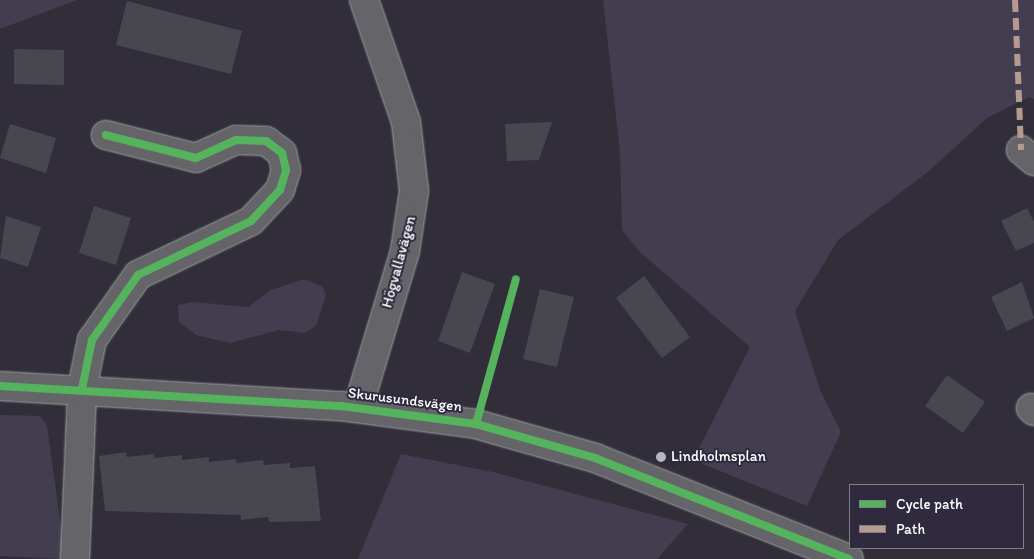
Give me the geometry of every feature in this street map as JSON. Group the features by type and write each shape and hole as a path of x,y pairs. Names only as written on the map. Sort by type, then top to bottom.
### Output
{"street":[{"name":"Högvallavägen","path":"358,407 405,251 414,191 406,122 364,0"},
{"path":"75,559 82,389 92,340 138,275 251,220 280,190 286,170 282,153 266,141 236,140 196,158 106,135"},
{"name":"Skurusundsvägen","path":"0,386 82,389 358,407 476,424 595,458 849,559"}],"shaded area":[{"path":"0,0 77,0 0,29"},
{"path":"603,0 1034,0 1034,99 1029,97 987,118 929,171 838,240 795,311 820,390 841,432 807,506 693,460 750,347 640,252 622,230 620,152"},
{"path":"304,279 322,286 326,295 316,326 305,333 279,330 230,343 196,335 179,322 178,305 193,302 248,307 271,290"},
{"path":"0,415 40,416 47,425 64,550 61,559 0,556"},
{"path":"401,454 493,472 688,524 657,559 358,559"}],"building":[{"path":"127,1 242,31 231,74 116,45"},
{"path":"14,49 64,50 64,85 14,84"},
{"path":"552,122 539,160 507,161 505,124"},
{"path":"10,124 56,138 46,173 0,158"},
{"path":"94,206 131,218 116,265 79,253"},
{"path":"1027,208 1034,222 1034,243 1016,251 1001,221"},
{"path":"6,216 41,227 28,267 0,258"},
{"path":"462,272 495,284 470,353 438,341"},
{"path":"644,276 690,337 662,358 616,298"},
{"path":"1022,282 1034,318 1007,331 991,297"},
{"path":"540,289 574,297 557,367 523,359"},
{"path":"947,375 985,402 963,433 925,406"},
{"path":"126,452 127,457 154,454 154,458 182,455 182,460 209,457 209,462 236,459 236,463 263,460 264,465 290,463 290,468 315,466 321,521 269,522 268,517 241,520 241,515 105,511 99,456"}],"marked path":[{"path":"1015,0 1021,150"}],"cycle path":[{"path":"82,389 92,340 138,275 251,221 280,190 286,170 282,153 266,141 236,140 196,158 106,135"},
{"path":"476,424 516,279"},
{"path":"0,386 341,406 476,424 595,458 849,559"}],"place":[{"name":"Lindholmsplan","path":"661,457"}]}
